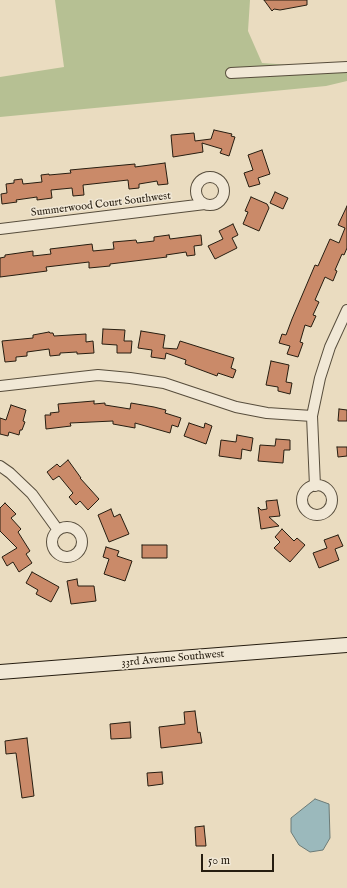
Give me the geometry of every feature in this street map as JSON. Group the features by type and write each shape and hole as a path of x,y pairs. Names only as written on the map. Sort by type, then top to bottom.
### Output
{"street":[{"path":"232,73 347,67"},
{"name":"Summerwood Court Southwest","path":"0,229 205,204"},
{"path":"315,486 312,416 320,378 326,359 347,310"},
{"path":"0,386 98,375 130,378 164,383 236,407 267,413 312,416"},
{"path":"0,466 10,472 32,494 58,530"},
{"name":"33rd Avenue Southwest","path":"0,672 347,645"}],"green space":[{"path":"55,0 250,0 248,31 262,63 347,69 347,81 326,86 0,117 0,77 64,67"}],"water":[{"path":"315,799 329,804 330,838 323,850 310,852 299,845 291,832 291,818"}],"building":[{"path":"264,0 307,0 307,5 280,10 274,9 272,11"},
{"path":"214,130 232,134 231,136 235,137 229,156 220,153 222,149 202,143 203,152 173,157 171,135 194,133 195,141 211,139"},
{"path":"262,150 270,174 258,178 260,184 249,187 244,173 253,170 248,155"},
{"path":"165,163 168,184 158,185 157,181 139,184 139,188 129,189 128,180 83,185 84,195 73,196 72,188 51,190 52,198 37,200 37,197 2,204 1,194 7,193 6,184 14,183 14,180 22,179 23,184 42,182 41,175 71,173 70,170 135,164 135,167"},
{"path":"275,192 288,198 283,209 270,203"},
{"path":"251,197 267,204 269,208 259,231 243,224 248,212 245,211"},
{"path":"347,206 347,248 344,255 342,254 335,270 337,271 333,281 325,277 315,300 319,302 313,315 316,316 311,327 305,325 300,342 303,343 298,357 287,354 290,346 279,343 282,334 286,335 315,265 318,266 330,239 339,243 345,228 338,225"},
{"path":"233,224 238,235 232,238 237,248 215,259 208,246 223,239 219,231"},
{"path":"169,235 170,239 201,235 202,245 194,246 195,255 187,256 186,252 166,255 167,257 89,268 89,262 46,267 47,271 0,277 0,258 5,257 5,255 33,251 33,256 51,254 50,249 92,244 93,251 114,249 113,242 136,240 137,243 154,241 154,237"},
{"path":"103,329 125,330 124,341 132,341 131,353 117,353 117,345 102,344"},
{"path":"141,331 165,335 163,348 177,349 180,341 234,358 231,368 236,370 233,378 218,373 217,376 185,364 186,360 166,353 165,359 151,357 152,350 138,348"},
{"path":"49,332 53,333 54,336 86,334 86,342 93,341 94,353 60,353 60,355 50,356 49,349 27,352 27,356 16,357 16,361 5,362 2,341 33,338 33,335"},
{"path":"271,361 289,365 286,382 292,383 290,394 278,391 278,387 266,385"},
{"path":"94,401 94,404 105,403 105,405 130,409 131,403 154,407 166,410 165,413 181,418 178,427 172,425 170,433 135,423 135,428 113,424 113,421 70,423 71,426 46,429 45,415 51,415 50,413 59,412 58,404"},
{"path":"11,405 26,410 23,421 25,422 19,435 9,432 8,436 0,434 0,418 6,420"},
{"path":"339,409 347,410 347,421 338,421"},
{"path":"189,423 204,428 205,423 212,426 206,444 184,436"},
{"path":"237,435 253,438 251,451 242,449 241,459 219,456 221,440 236,442"},
{"path":"276,439 290,440 290,450 284,450 283,463 258,461 260,445 275,446"},
{"path":"337,447 347,447 347,456 338,457"},
{"path":"68,460 80,478 99,499 88,510 80,501 76,505 69,497 73,493 59,476 53,480 47,472 57,464 60,467"},
{"path":"277,500 280,516 269,517 279,526 261,529 258,507 261,510 267,509 266,501"},
{"path":"5,503 16,514 11,518 21,529 18,532 30,551 26,554 32,563 19,572 13,562 7,566 2,557 17,548 0,531 0,508"},
{"path":"111,509 114,517 120,514 129,534 109,542 98,515"},
{"path":"282,529 294,541 297,538 305,545 290,562 274,548 280,542 275,537"},
{"path":"338,535 343,546 335,549 339,560 319,568 313,553 327,548 324,540"},
{"path":"142,545 167,545 167,558 142,558"},
{"path":"106,547 119,551 117,556 132,561 125,581 104,574 109,559 103,557"},
{"path":"32,572 59,587 51,602 36,594 38,590 26,583"},
{"path":"77,579 78,586 94,586 96,601 71,604 67,581"},
{"path":"195,711 198,733 200,732 202,743 161,748 159,727 185,724 184,712"},
{"path":"130,722 131,738 111,739 110,724"},
{"path":"27,738 34,796 22,798 16,753 6,754 5,741"},
{"path":"162,772 163,784 148,786 147,773"},
{"path":"204,826 206,846 196,846 195,827"}]}
